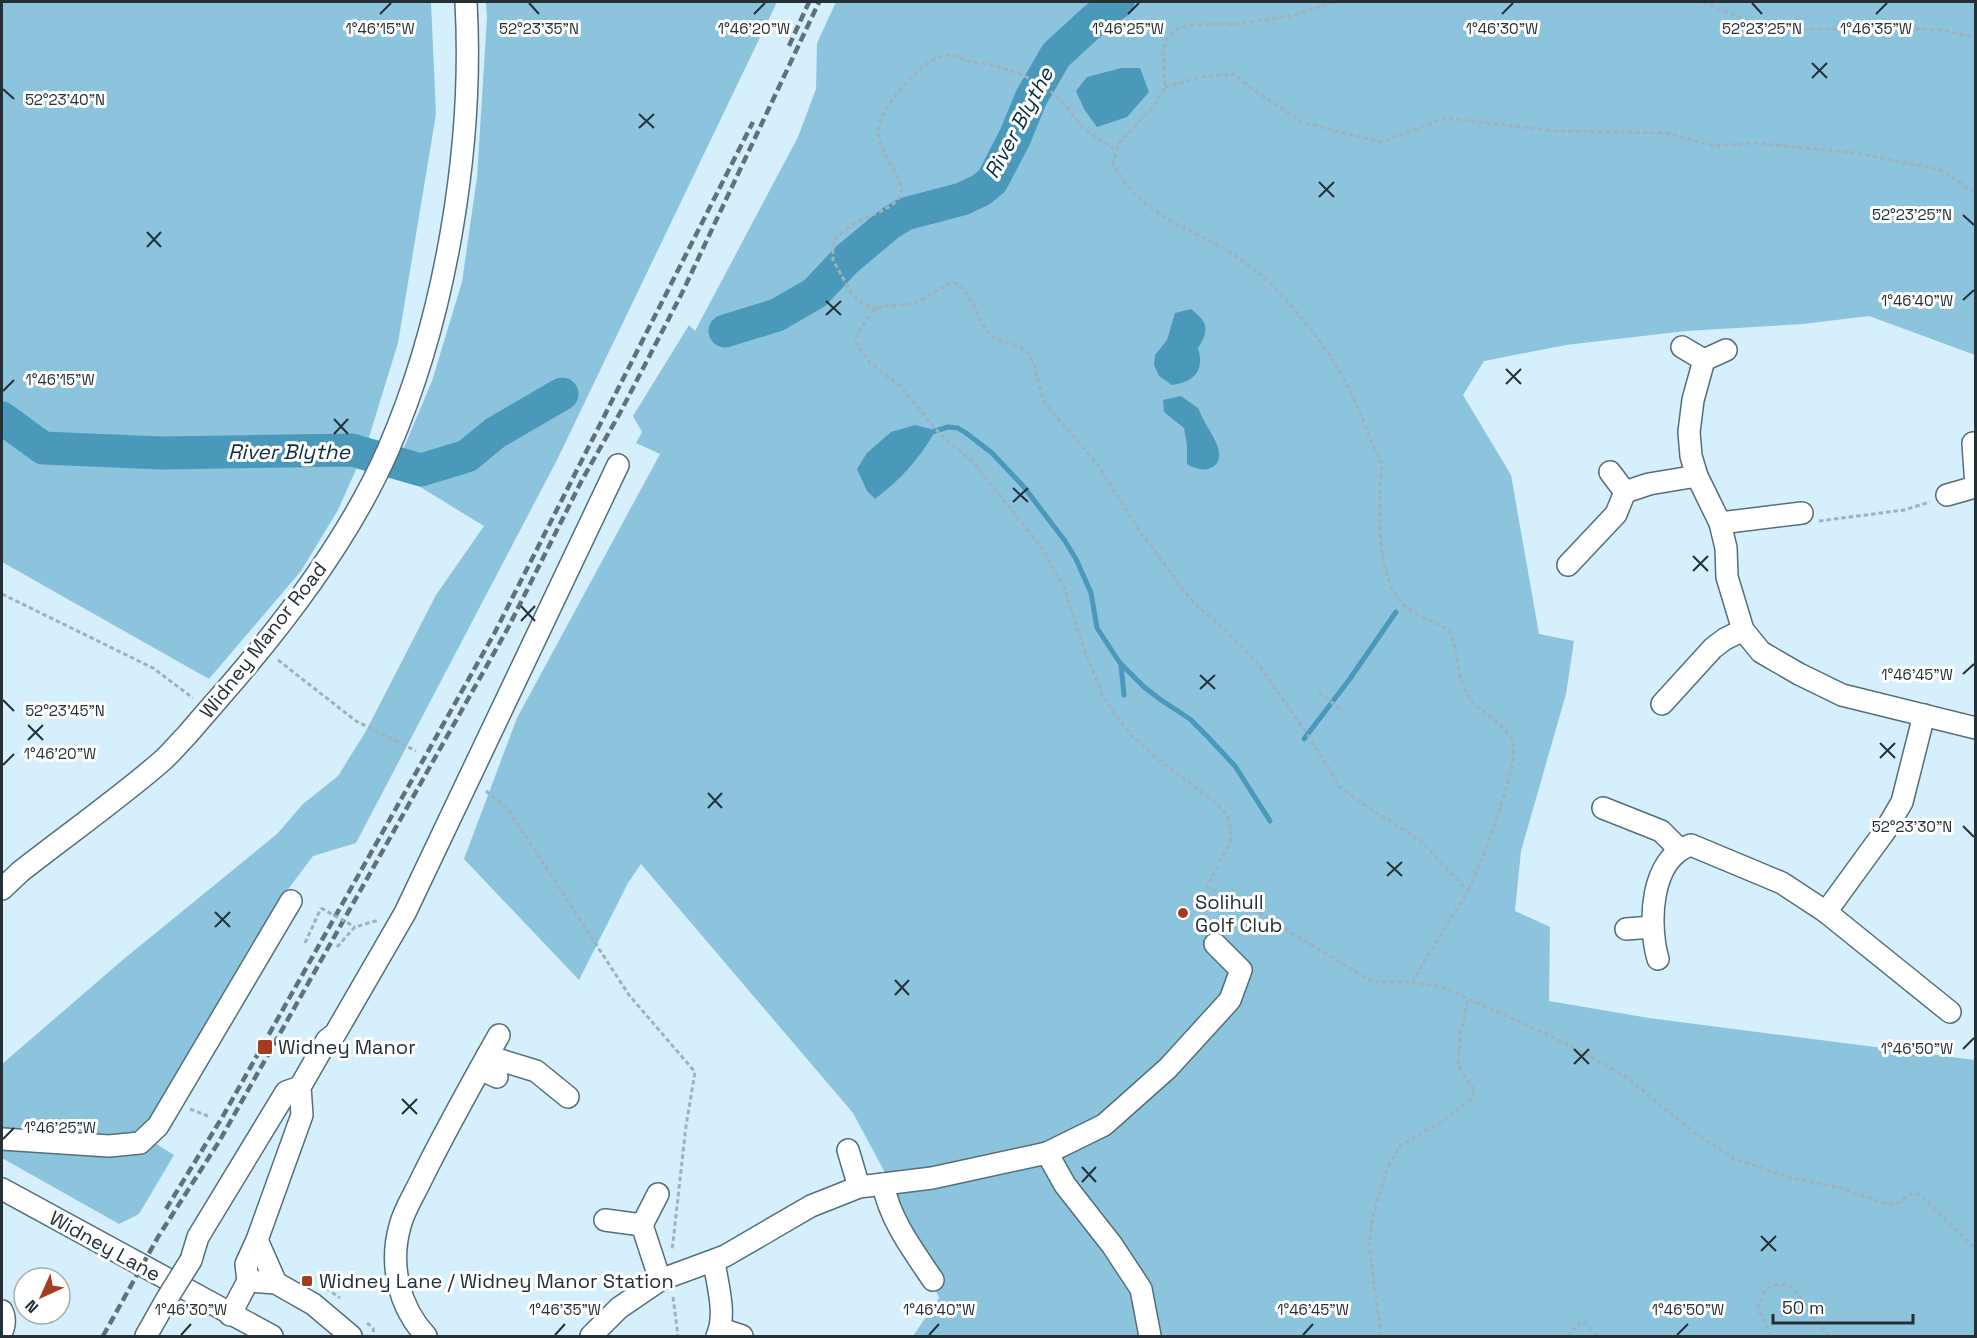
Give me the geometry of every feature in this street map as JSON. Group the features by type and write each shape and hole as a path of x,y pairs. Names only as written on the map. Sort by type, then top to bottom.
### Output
{"street":[{"name":"Widney Manor Road","path":"2,889 20,872 164,760 303,596 339,540 371,483 388,450 420,367 444,274 459,176 465,117 468,32 466,2"},
{"path":"1682,347 1704,360"},
{"path":"1704,360 1726,351"},
{"path":"1704,360 1693,400 1689,432 1691,456 1697,476 1720,523 1726,548 1727,576 1743,630 1761,652 1842,695 1976,728"},
{"path":"1947,495 1975,487 1973,443"},
{"path":"230,1315 248,1281 246,1264 302,1115 300,1087 405,913 618,465"},
{"path":"1610,472 1625,492"},
{"path":"1568,565 1616,514 1625,492 1649,484 1697,476"},
{"path":"1720,523 1802,513"},
{"path":"1662,704 1718,644 1743,630"},
{"path":"1826,912 1886,831 1902,802 1924,716"},
{"path":"1603,808 1661,831 1679,849"},
{"path":"1658,958 1653,941 1653,901 1659,881 1671,856 1679,849 1691,845 1782,884 1826,912 1950,1012"},
{"path":"2,1139 110,1146 140,1143 158,1125 291,901"},
{"path":"1626,930 1653,927"},
{"path":"591,1336 619,1308 665,1277 714,1261 811,1206 859,1187 932,1178 1047,1153 1104,1125 1168,1068 1230,1000 1241,970 1215,944"},
{"path":"426,1336 408,1310 398,1284 395,1254 400,1225 426,1170 488,1068 498,1035"},
{"path":"488,1068 536,1071 568,1097"},
{"path":"146,1336 191,1260 198,1237 286,1092 300,1087"},
{"path":"848,1150 859,1187"},
{"path":"1047,1153 1065,1185 1112,1245 1141,1289 1150,1336"},
{"path":"887,1183 886,1200 897,1225 933,1280"},
{"name":"Widney Lane","path":"2,1189 272,1336"},
{"path":"642,1225 658,1194"},
{"path":"605,1220 642,1225"},
{"path":"642,1225 665,1277"},
{"path":"257,1239 276,1283"},
{"path":"714,1261 722,1314 719,1333 742,1336"},
{"path":"248,1281 276,1283 313,1304 351,1336"},
{"path":"2,1311 4,1315 2,1331"}],"path":[{"path":"1335,2 1291,16 1235,24 1189,25 1177,29 1168,36 1163,50 1165,87 1153,106 1119,142 1113,163 1120,178 1163,216 1188,232 1219,246 1274,286 1316,336 1340,370 1381,462 1383,569 1403,604 1449,630 1457,649 1459,676 1467,694 1505,731 1513,742 1514,762 1492,832 1468,891 1412,982"},
{"path":"1703,2 1773,30 1801,28 1932,29 1976,38"},
{"path":"877,309 853,296 833,260 833,241 850,226 870,214 892,206 901,195 902,187 884,155 878,129 888,106 917,71 944,55 956,55 969,61 990,64 1014,72 1056,95 1084,129 1117,150"},
{"path":"1165,87 1206,76 1234,74 1302,122 1381,142 1445,118 1556,131 1667,133 1714,146 1755,143 1857,153 1941,170 1976,194"},
{"path":"1468,891 1421,840 1340,787 1304,728 1256,662 1218,623 1198,607 1183,589 1141,533 1091,456 1042,398 1035,367 1024,348 998,340 988,333 968,295 960,286 953,282 918,302 883,306 866,318 857,334 856,343 870,363 899,385 940,434 974,463 1046,556 1064,587 1083,646 1102,694 1114,713 1131,735 1155,757 1212,800 1227,815 1231,828 1230,842 1207,887 1244,904 1373,982 1412,982 1443,987 1561,1041 1625,1076 1695,1133 1735,1159 1791,1178 1860,1193 1884,1203 1896,1204 1911,1194 1919,1194 1976,1249"},
{"path":"1802,513 1806,522 1834,520 1904,510 1947,495"},
{"path":"2,594 153,668 208,710"},
{"path":"262,647 356,721 416,751"},
{"path":"1321,693 1343,711"},
{"path":"482,788 508,809 629,994 695,1072 665,1277 678,1336"},
{"path":"305,943 321,908 355,927 337,947"},
{"path":"1381,1336 1369,1245 1373,1217 1387,1169 1401,1145 1441,1122 1471,1099 1475,1092 1458,1065 1460,1037 1468,998"},
{"path":"1771,1336 1758,1308 1766,1289 1777,1284 1789,1286 1800,1296 1829,1336"},
{"path":"1567,1336 1582,1321 1598,1336"}],"shaded area":[{"path":"2,2 431,2 436,114 398,343 366,447 338,510 301,571 209,679 2,562"},
{"path":"486,2 777,2 557,460 356,843 313,856 289,888 142,1135 174,1155 139,1214 119,1224 2,1158 2,1064 125,958 277,834 303,804 338,776 366,731 436,595 484,526 394,471 432,381 462,282 477,177"},
{"path":"836,2 1975,2 1975,355 1869,316 1803,324 1686,331 1566,345 1484,361 1463,395 1511,475 1539,634 1574,641 1566,694 1521,851 1515,911 1550,927 1549,1001 1649,1018 1975,1060 1975,1336 913,1336 939,1298 890,1182 853,1113 641,864 628,883 579,980 464,859 517,718 660,454 636,443 642,432 633,416 689,325 695,331 798,137 816,89 817,43"},
{"path":"1121,68 1140,68 1149,92 1127,117 1097,127 1084,109 1076,91 1087,77"},
{"path":"1191,309 1204,322 1206,331 1198,348 1199,369 1192,378 1172,385 1159,376 1154,365 1155,355 1167,340 1175,313"},
{"path":"1181,396 1199,409 1218,446 1218,460 1211,468 1200,469 1187,464 1184,428 1164,412 1163,400"},
{"path":"915,425 931,429 933,435 907,470 875,499 867,491 857,469 867,453 891,432"}],"waterway":[{"name":"River Blythe","path":"725,331 777,315 815,293 847,259 890,223 905,214 962,199 981,190 992,181 1015,137 1031,98 1056,55 1094,20 1118,2"},
{"name":"River Blythe","path":"2,418 43,448 162,453 352,450 421,470 467,456 495,433 562,394"},
{"path":"932,432 948,427 958,428 992,453 1024,487 1076,559 1091,593 1097,628 1120,663 1144,687 1190,719 1207,736 1235,766 1270,821"},
{"path":"1304,739 1349,680 1396,612"},
{"path":"1121,665 1124,695"}],"railway":[{"path":"789,46 809,2"},
{"path":"103,1336 158,1237 220,1140 508,628 582,480 621,411 682,293 819,2"},
{"path":"166,1209 223,1116 494,634 753,122"}],"place":[{"name":"Solihull Golf Club","path":"1183,913"},
{"name":"Widney Manor","path":"265,1047"},
{"name":"Widney Lane / Widney Manor Station","path":"307,1281"}]}
